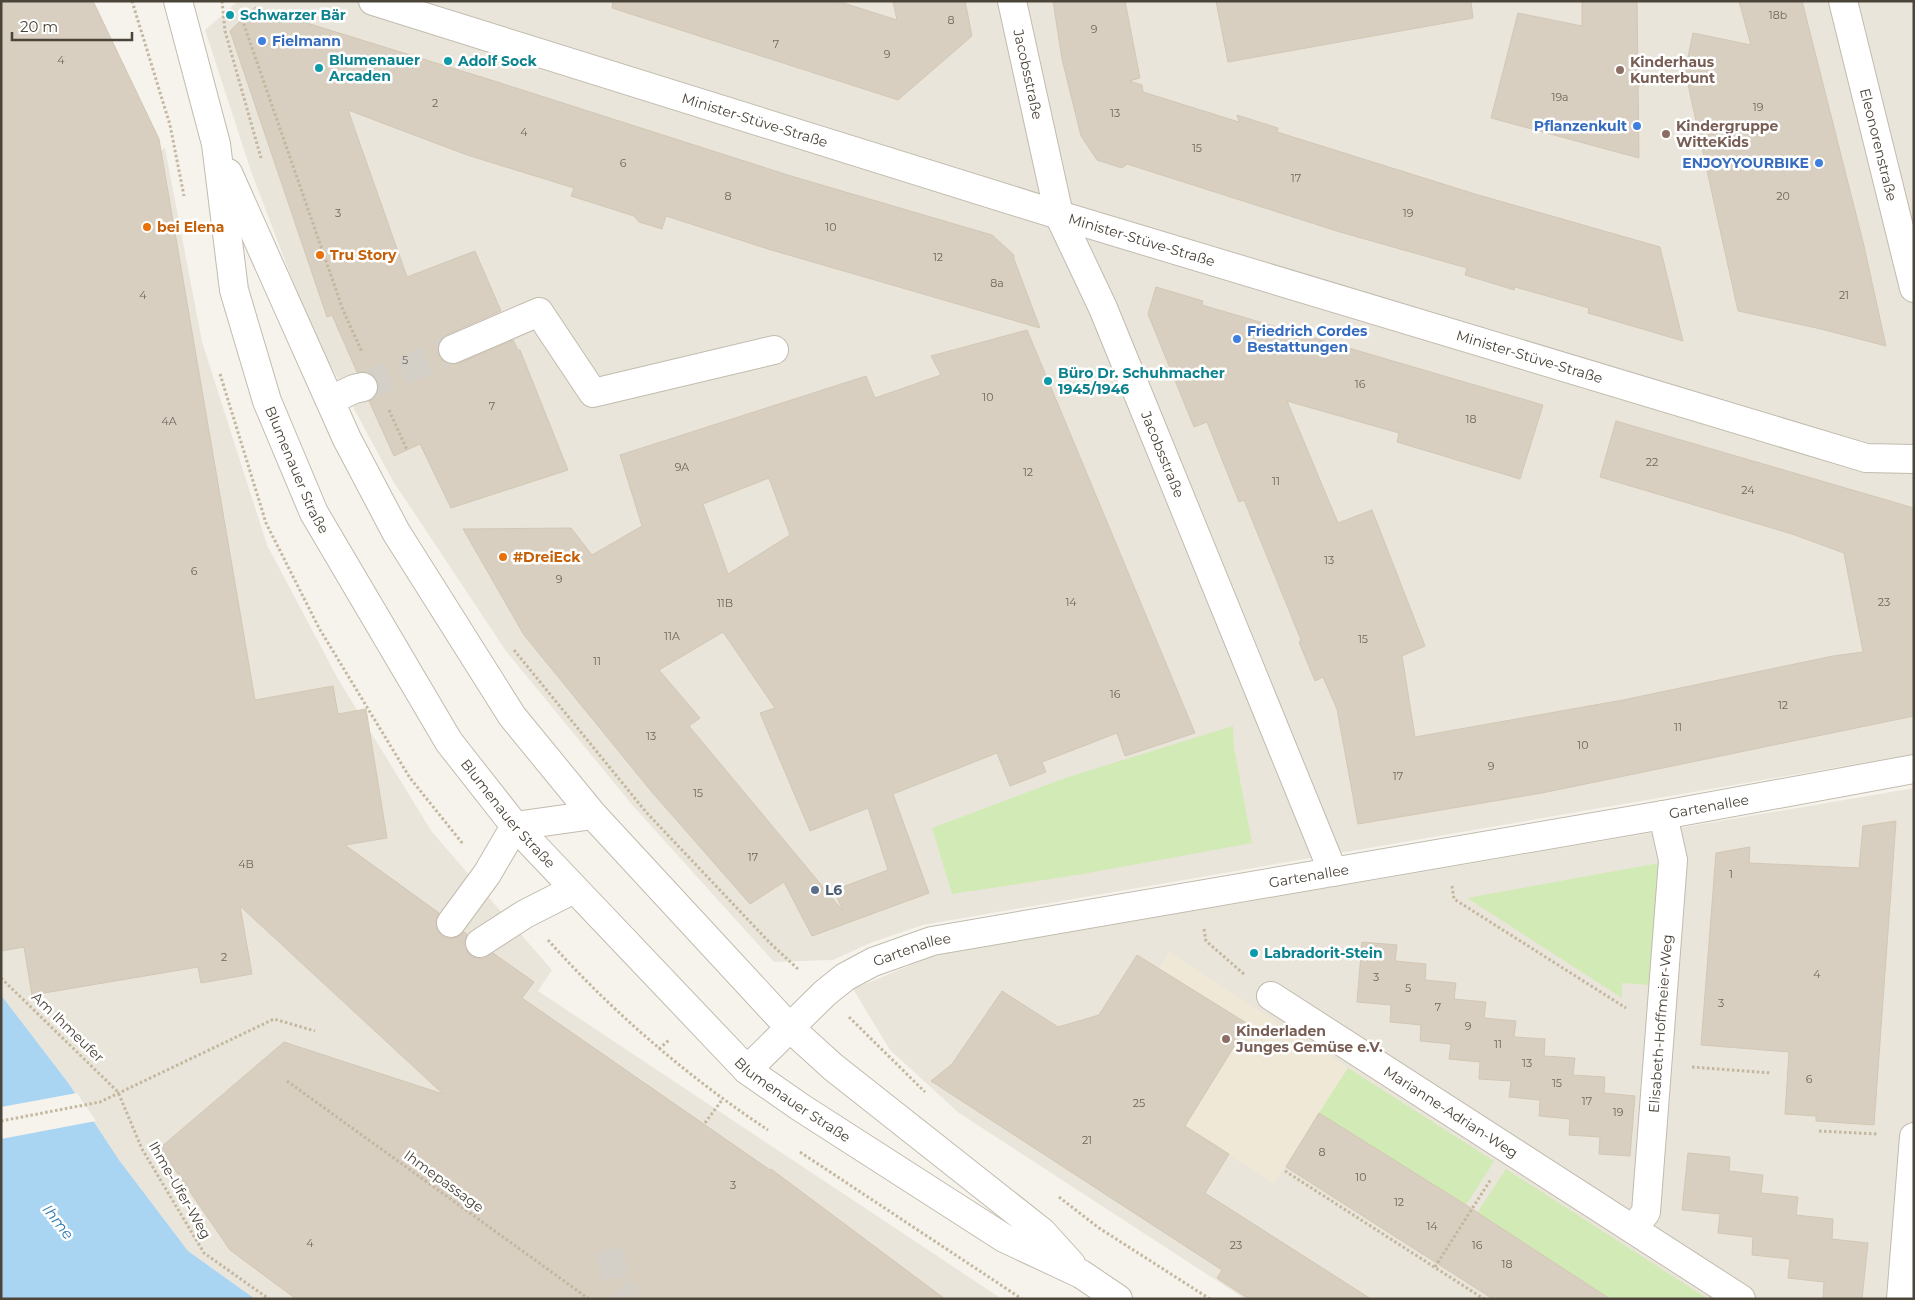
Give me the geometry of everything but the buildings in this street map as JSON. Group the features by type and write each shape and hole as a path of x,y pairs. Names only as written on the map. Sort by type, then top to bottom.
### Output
{"street":[{"name":"Blumenauer Straße","path":"178,1 216,144 234,290 267,401 314,513 449,742 515,826 746,1070 800,1107 1004,1238 1081,1274 1118,1299"},
{"name":"Minister-Stüve-Straße","path":"373,1 1059,216 1866,458 1914,459"},
{"name":"Jacobsstraße","path":"1012,1 1059,216 1103,308 1333,872"},
{"name":"Eleonorenstraße","path":"1843,1 1914,288"},
{"name":"Blumenauer Straße","path":"216,144 274,277 331,400 346,439 396,532 507,708 593,815 790,1028 833,1067 1042,1232 1081,1274"},
{"path":"453,349 539,312 593,393 774,350"},
{"path":"331,400 354,389 363,387"},
{"name":"Gartenallee","path":"746,1070 824,993 845,977 873,962 932,941 1663,815 1914,769"},
{"path":"451,923 487,874 515,826 593,815"},
{"name":"Elisabeth-Hoffmeier-Weg","path":"1634,1228 1646,1212 1673,860 1663,815"},
{"path":"480,943 525,914 574,889"},
{"name":"Marianne-Adrian-Weg","path":"1271,996 1634,1228 1741,1299"},
{"path":"1901,1299 1914,1137"}],"path":[{"path":"222,1 225,32 264,166"},
{"path":"242,19 343,310"},
{"path":"1628,82 1639,85 1653,83"},
{"path":"512,647 646,812 770,943 928,1094"},
{"path":"1446,853 1454,899 1641,1017 1661,1020"},
{"path":"1198,896 1206,942 1271,996"},
{"name":"Am Ihmeufer","path":"1,978 118,1092"},
{"path":"1,1121 100,1102 274,1019 315,1031"},
{"path":"1658,1064 1771,1073"},
{"name":"Ihmepassage","path":"287,1081 588,1299"},
{"name":"Ihme-Ufer-Weg","path":"118,1092 142,1149 204,1253 269,1299"},
{"path":"1819,1131 1885,1135"},
{"path":"1435,1267 1510,1150"},
{"path":"1285,1171 1484,1299"},
{"path":"1052,1192 1100,1228 1210,1299"}],"shaded area":[{"path":"238,1 1914,1 1914,754 923,925 870,943 833,960 774,962 634,807 506,651 393,481 311,329 251,171 205,30"},
{"path":"165,148 202,342 267,545 338,679 432,832 552,970 538,991 1002,1299 255,1299 188,1251 119,1160 69,1084 1,995 1,233 26,226"},
{"path":"1914,788 1914,1299 1245,1299 959,1113 890,1050 853,989 935,955"},
{"name":"Kinderladen Junges Gemüse e.V.","path":"1169,952 1348,1068 1274,1183 1175,1120 1102,1010 1137,955 1159,968"}],"green space":[{"path":"1233,726 1234,748 1252,843 1083,874 952,894 932,828 1065,778"},
{"path":"1659,863 1650,985 1622,983 1622,998 1467,898"},
{"path":"1348,1068 1494,1161 1466,1205 1319,1113"},
{"path":"1506,1169 1708,1299 1610,1299 1477,1213"}],"water":[{"name":"Ihme","path":"1,995 69,1084 119,1160 188,1251 255,1299 1,1299"}],"pier":[{"path":"77,1093 96,1121 1,1139 1,1107"}],"tunnel":[{"path":"363,387 453,349"},
{"path":"610,1250 616,1288 629,1299"}],"place":[{"name":"Schwarzer Bär","path":"230,15"},
{"name":"Fielmann","path":"262,41"},
{"name":"Adolf Sock","path":"448,61"},
{"name":"Blumenauer Arcaden","path":"319,68"},
{"name":"Kinderhaus Kunterbunt","path":"1620,70"},
{"name":"Pflanzenkult","path":"1637,126"},
{"name":"Kindergruppe WitteKids","path":"1666,134"},
{"name":"ENJOYYOURBIKE","path":"1819,163"},
{"name":"bei Elena","path":"147,227"},
{"name":"Tru Story","path":"320,255"},
{"name":"Friedrich Cordes Bestattungen","path":"1237,339"},
{"name":"Büro Dr. Schuhmacher 1945/1946","path":"1048,381"},
{"name":"#DreiEck","path":"503,557"},
{"name":"L6","path":"815,890"},
{"name":"Labradorit-Stein","path":"1254,953"},
{"name":"Kinderladen Junges Gemüse e.V.","path":"1226,1039"}]}
